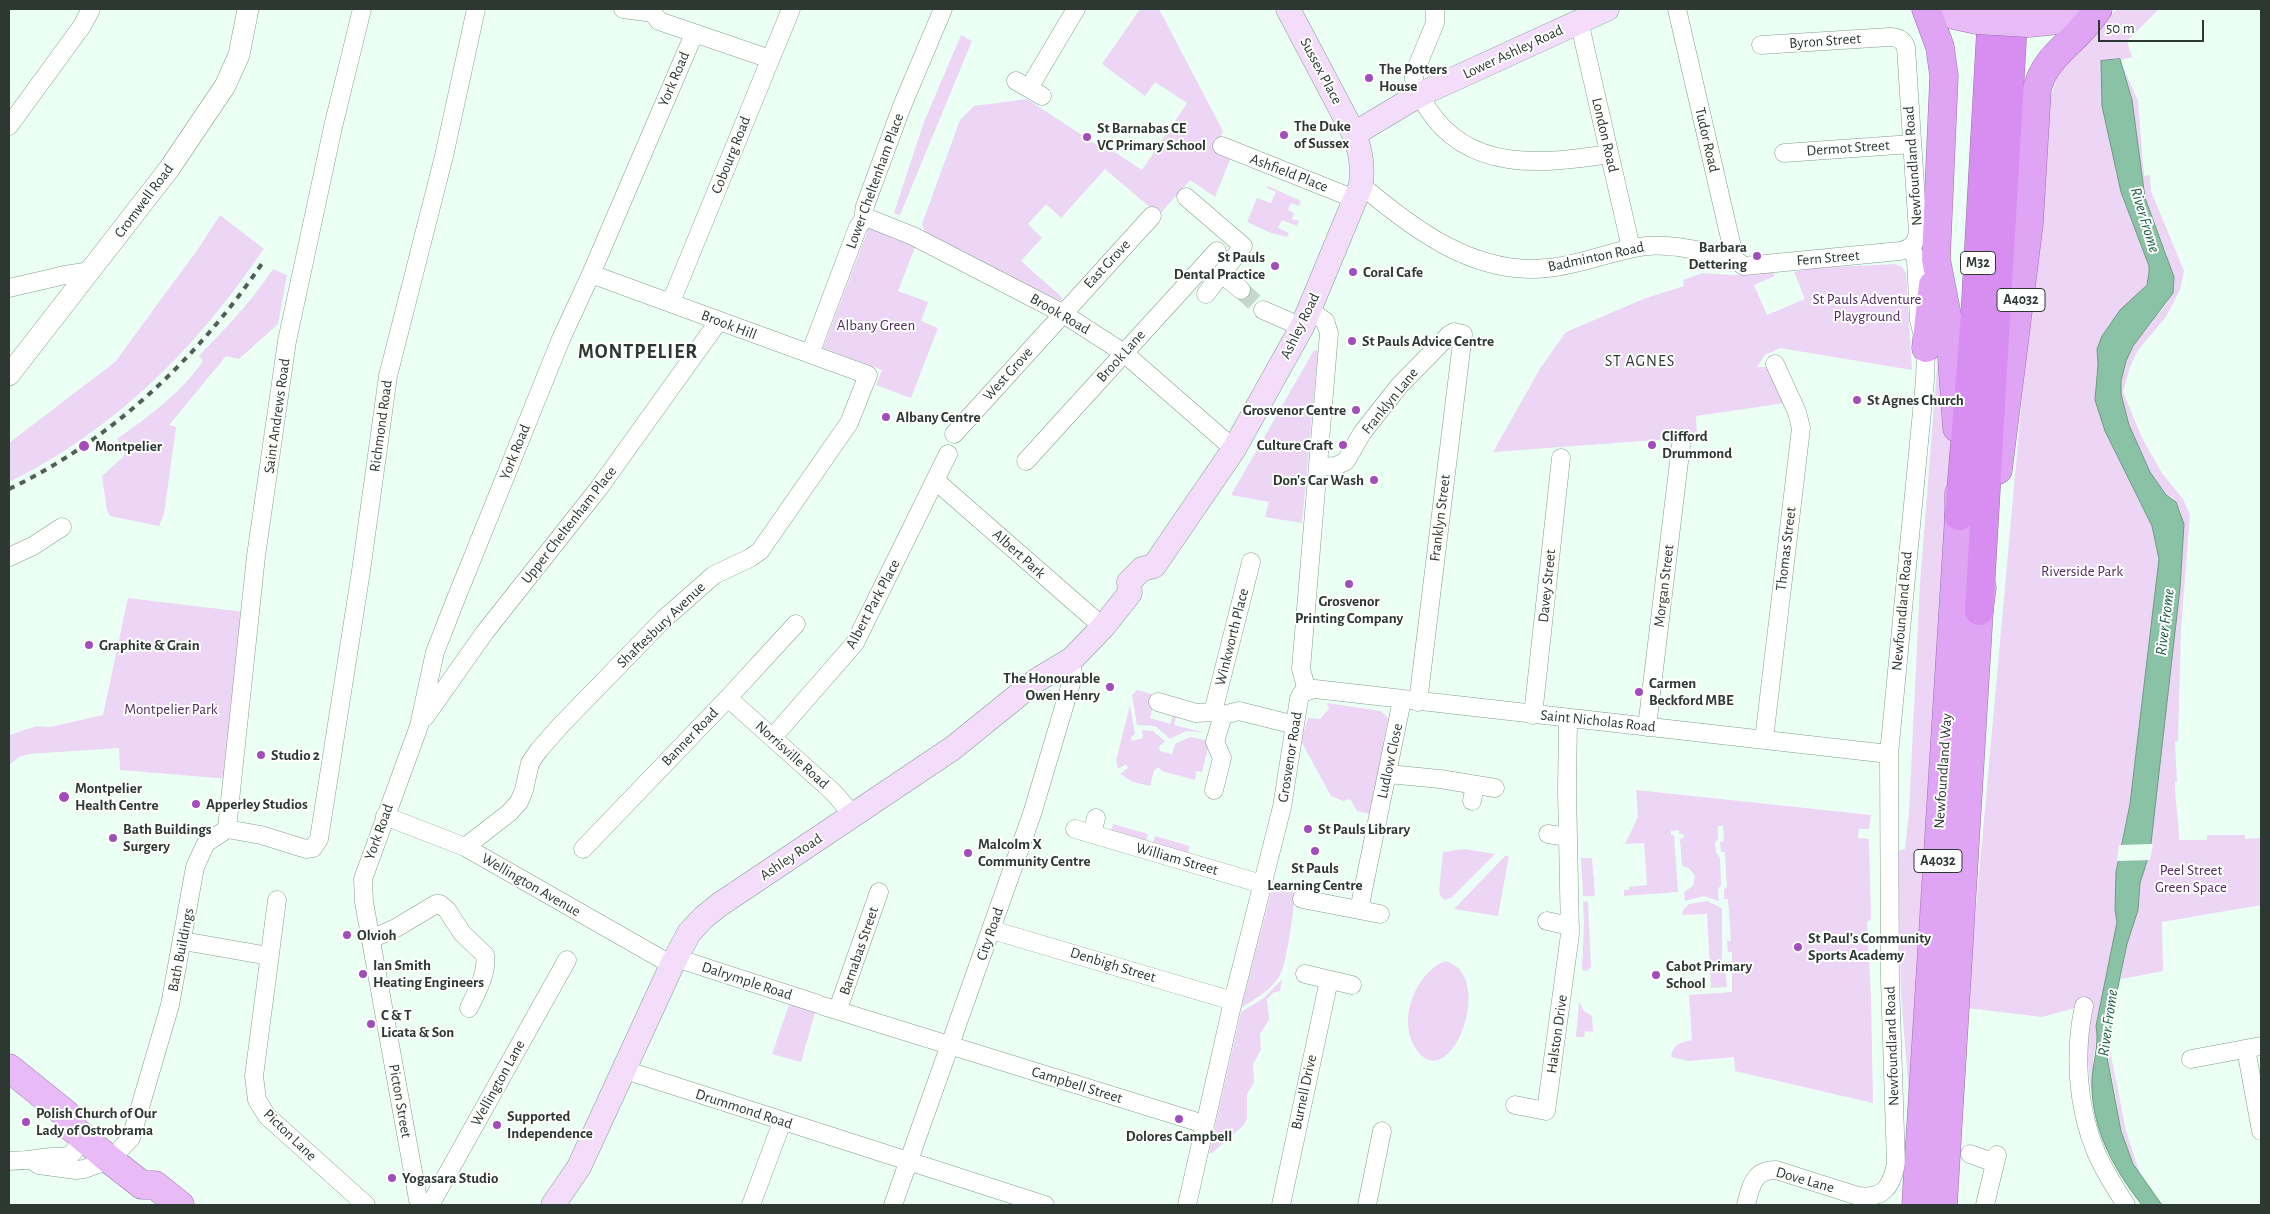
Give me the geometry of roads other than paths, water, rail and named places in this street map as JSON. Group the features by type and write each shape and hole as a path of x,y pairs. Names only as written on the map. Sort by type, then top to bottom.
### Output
{"highway":[{"name":"A4032","path":"1926,9 1940,47 1944,76 1936,259 1950,331 1956,400 1959,516"},
{"name":"A4032","path":"1979,611 2022,288 2029,223 2037,89 2047,64 2082,30 2098,9"},
{"name":"M32","path":"1959,516 1975,315 1985,14"},
{"name":"M32","path":"1979,611 2022,16"},
{"path":"1926,348 1936,259"},
{"name":"Newfoundland Way","path":"1916,1205 1959,516"},
{"name":"Newfoundland Way","path":"1943,1205 1979,611"}],"main road":[{"name":"Sussex Place","path":"1288,9 1354,134"},
{"name":"Lower Ashley Road","path":"1419,95 1607,9"},
{"path":"1943,9 1954,14 2022,16 2058,20 2088,9"},
{"path":"1354,134 1419,95"},
{"name":"Ashley Road","path":"553,1205 579,1167 689,933 704,917 953,748 1037,680 1072,659 1103,627 1130,593 1141,593 1155,578 1154,566 1234,450 1306,319 1358,192 1363,169 1361,152 1354,134"},
{"path":"9,1068 66,1114 71,1126 82,1137 152,1175 155,1185 180,1205"},
{"path":"66,1114 79,1116 116,1155"}],"street":[{"path":"9,126 82,26 91,9"},
{"name":"Cromwell Road","path":"9,375 168,169 225,86 239,55 248,9"},
{"name":"Saint Andrews Road","path":"227,828 256,556 287,341 333,127 362,9"},
{"name":"Richmond Road","path":"227,828 261,835 306,849 313,848 319,839 361,571 388,376 444,156 476,9"},
{"path":"623,9 654,11 659,20 694,34 770,59"},
{"name":"Cobourg Road","path":"671,302 791,9"},
{"name":"Lower Cheltenham Place","path":"810,354 858,227 863,220 865,206 902,106 943,9"},
{"path":"1029,88 1076,9"},
{"path":"1435,9 1435,23 1414,74 1414,82 1419,95 1434,118 1462,143 1484,154 1510,160 1537,162 1609,154"},
{"name":"Tudor Road","path":"1677,9 1739,261"},
{"name":"London Road","path":"1580,21 1631,248"},
{"name":"York Road","path":"363,879 419,726 435,652 561,338 591,274 694,34"},
{"name":"Byron Street","path":"1761,45 1890,37"},
{"name":"Newfoundland Road","path":"1882,1200 1892,1180 1896,1156 1890,980 1889,754 1925,380 1926,348 1919,320 1916,260 1911,246 1916,240 1918,233 1906,47 1899,38 1890,37"},
{"name":"Dermot Street","path":"1784,153 1912,144"},
{"name":"Ashfield Place","path":"1222,146 1358,192"},
{"name":"Badminton Road","path":"1358,192 1448,247 1485,261 1527,269 1547,268 1588,260 1631,248 1650,246 1739,261"},
{"path":"1186,197 1243,246 1206,294"},
{"name":"East Grove","path":"1062,313 1152,216"},
{"name":"Brook Road","path":"863,220 868,218 912,236 1062,313 1124,353 1234,450"},
{"name":"Fern Street","path":"1739,261 1900,252 1911,246"},
{"name":"Brook Lane","path":"1026,461 1217,251"},
{"path":"9,288 91,271"},
{"name":"Brook Hill","path":"591,274 671,302 718,322 868,375"},
{"path":"1222,274 1241,290"},
{"path":"1263,310 1306,319"},
{"name":"West Grove","path":"954,434 1062,313"},
{"name":"Grosvenor Road","path":"1187,1205 1233,1001 1282,807 1299,699 1302,693 1307,691 1301,669 1329,333 1325,321 1306,319"},
{"name":"Upper Cheltenham Place","path":"419,726 485,632 599,488 718,322"},
{"name":"Franklyn Lane","path":"1318,467 1336,466 1346,461 1362,433 1399,386 1448,335 1454,332 1463,334"},
{"name":"Franklyn Street","path":"1410,701 1463,334"},
{"name":"Thomas Street","path":"1764,739 1801,428 1797,412 1774,364"},
{"name":"Shaftesbury Avenue","path":"465,847 508,814 518,802 524,790 530,763 539,750 657,626 714,575 750,558 760,551 849,423 868,375"},
{"name":"Morgan Street","path":"1647,727 1681,445"},
{"name":"Albert Park Place","path":"773,737 855,643 948,454"},
{"name":"Davey Street","path":"1534,714 1561,458"},
{"name":"Albert Park","path":"936,481 1103,627"},
{"path":"9,557 34,546 62,527"},
{"name":"Winkworth Place","path":"1214,790 1222,758 1215,742 1218,714 1251,562"},
{"name":"Banner Road","path":"583,849 796,624"},
{"name":"City Road","path":"892,1205 951,1045 1032,814 1072,680 1072,659"},
{"name":"Saint Nicholas Road","path":"1307,691 1314,689 1889,754"},
{"name":"Norrisville Road","path":"728,698 833,792 854,815"},
{"name":"Ludlow Close","path":"1359,910 1388,774 1410,701"},
{"path":"1158,702 1196,713 1218,714 1239,711 1295,725"},
{"name":"Halston Drive","path":"1515,1105 1546,1111 1565,980 1570,926 1568,719"},
{"path":"1388,774 1440,778 1474,793 1495,788"},
{"name":"Wellington Avenue","path":"385,816 465,847 674,962"},
{"name":"William Street","path":"1075,829 1094,826 1262,884"},
{"name":"Bath Buildings","path":"116,1155 131,1138 170,1005 195,867 200,852 212,838 227,828"},
{"path":"1548,834 1568,838"},
{"name":"Picton Street","path":"363,879 364,902 419,1205"},
{"name":"Barnabas Street","path":"827,1006 879,892"},
{"path":"1302,899 1380,914"},
{"name":"Picton Lane","path":"277,900 254,1076 257,1100 267,1116 366,1205"},
{"path":"371,938 396,928 428,907 440,904 447,910 462,934 484,955 486,960 480,984 469,1008"},
{"path":"1547,922 1570,926"},
{"name":"Denbigh Street","path":"992,930 1233,1001"},
{"path":"183,941 269,956"},
{"name":"Wellington Lane","path":"430,1205 567,960"},
{"name":"Dalrymple Road","path":"674,962 827,1006 951,1045"},
{"path":"1305,974 1352,985"},
{"name":"Burnell Drive","path":"1281,1205 1329,980"},
{"path":"2084,1006 2079,1029 2078,1046 2084,1112 2099,1160 2126,1205"},
{"name":"Campbell Street","path":"951,1045 1204,1124"},
{"path":"2191,1059 2254,1048 2261,1131"},
{"name":"Drummond Road","path":"624,1070 1045,1205"},
{"path":"751,1205 782,1122"},
{"path":"1367,1205 1382,1131"},
{"path":"9,1161 33,1161 41,1158 70,1156 76,1151 82,1137"},
{"path":"1970,1154 1996,1159 1985,1205"},
{"path":"33,1161 40,1164 76,1170 116,1155"},
{"name":"Dove Lane","path":"1746,1205 1752,1181 1761,1172 1776,1170 1858,1196 1882,1200"}],"water":[{"name":"River Frome","path":"2120,59 2132,100 2145,198 2174,277 2173,293 2133,346 2126,361 2121,381 2121,394 2129,425 2150,472 2166,495 2176,502 2184,524 2180,588 2150,852 2140,883 2138,910 2127,944 2113,1011 2107,1057 2121,1131 2133,1164 2162,1205 2142,1205 2123,1179 2101,1135 2093,1104 2092,1087 2097,1041 2096,1026 2117,922 2115,910 2116,872 2130,804 2159,559 2152,526 2105,431 2095,400 2098,365 2097,349 2102,336 2120,310 2147,285 2149,272 2149,266 2121,192 2102,106 2101,61"}],"tunnel":[{"path":"1241,290 1263,310"}],"railway":[{"path":"9,489 47,469 83,446 118,421 151,393 211,331 263,262"}],"place":[{"name":"The Potters House","path":"1369,78"},
{"name":"The Duke of Sussex","path":"1284,135"},
{"name":"St Barnabas CE VC Primary School","path":"1087,137"},
{"name":"Barbara Dettering","path":"1757,256"},
{"name":"St Pauls Dental Practice","path":"1275,266"},
{"name":"Coral Cafe","path":"1353,272"},
{"name":"St Pauls Advice Centre","path":"1352,341"},
{"name":"St Agnes Church","path":"1857,400"},
{"name":"Grosvenor Centre","path":"1356,410"},
{"name":"Albany Centre","path":"886,417"},
{"name":"Culture Craft","path":"1343,445"},
{"name":"Clifford Drummond","path":"1652,445"},
{"name":"Montpelier","path":"84,446"},
{"name":"Don's Car Wash","path":"1374,480"},
{"name":"Grosvenor Printing Company","path":"1349,584"},
{"name":"Graphite & Grain","path":"89,645"},
{"name":"The Honourable Owen Henry","path":"1110,687"},
{"name":"Carmen Beckford MBE","path":"1639,692"},
{"name":"Studio 2","path":"261,755"},
{"name":"Montpelier Health Centre","path":"64,797"},
{"name":"Apperley Studios","path":"196,804"},
{"name":"St Pauls Library","path":"1308,829"},
{"name":"Bath Buildings Surgery","path":"113,838"},
{"name":"St Pauls Learning Centre","path":"1315,851"},
{"name":"Malcolm X Community Centre","path":"968,853"},
{"name":"Olvioh","path":"347,935"},
{"name":"St Paul's Community Sports Academy","path":"1798,947"},
{"name":"Ian Smith Heating Engineers","path":"363,974"},
{"name":"Cabot Primary School","path":"1656,975"},
{"name":"C & T Licata & Son","path":"371,1024"},
{"name":"Dolores Campbell","path":"1179,1119"},
{"name":"Polish Church of Our Lady of Ostrobrama","path":"26,1122"},
{"name":"Supported Independence","path":"497,1125"},
{"name":"Yogasara Studio","path":"392,1178"}],"district":[{"name":"MONTPELIER","path":"638,352"},
{"name":"ST AGNES","path":"1640,361"}],"park label":[{"name":"St Pauls Adventure Playground","path":"1867,308"},
{"name":"Albany Green","path":"876,325"},
{"name":"Riverside Park","path":"2082,571"},
{"name":"Montpelier Park","path":"171,709"},
{"name":"Peel Street Green Space","path":"2191,878"}]}
